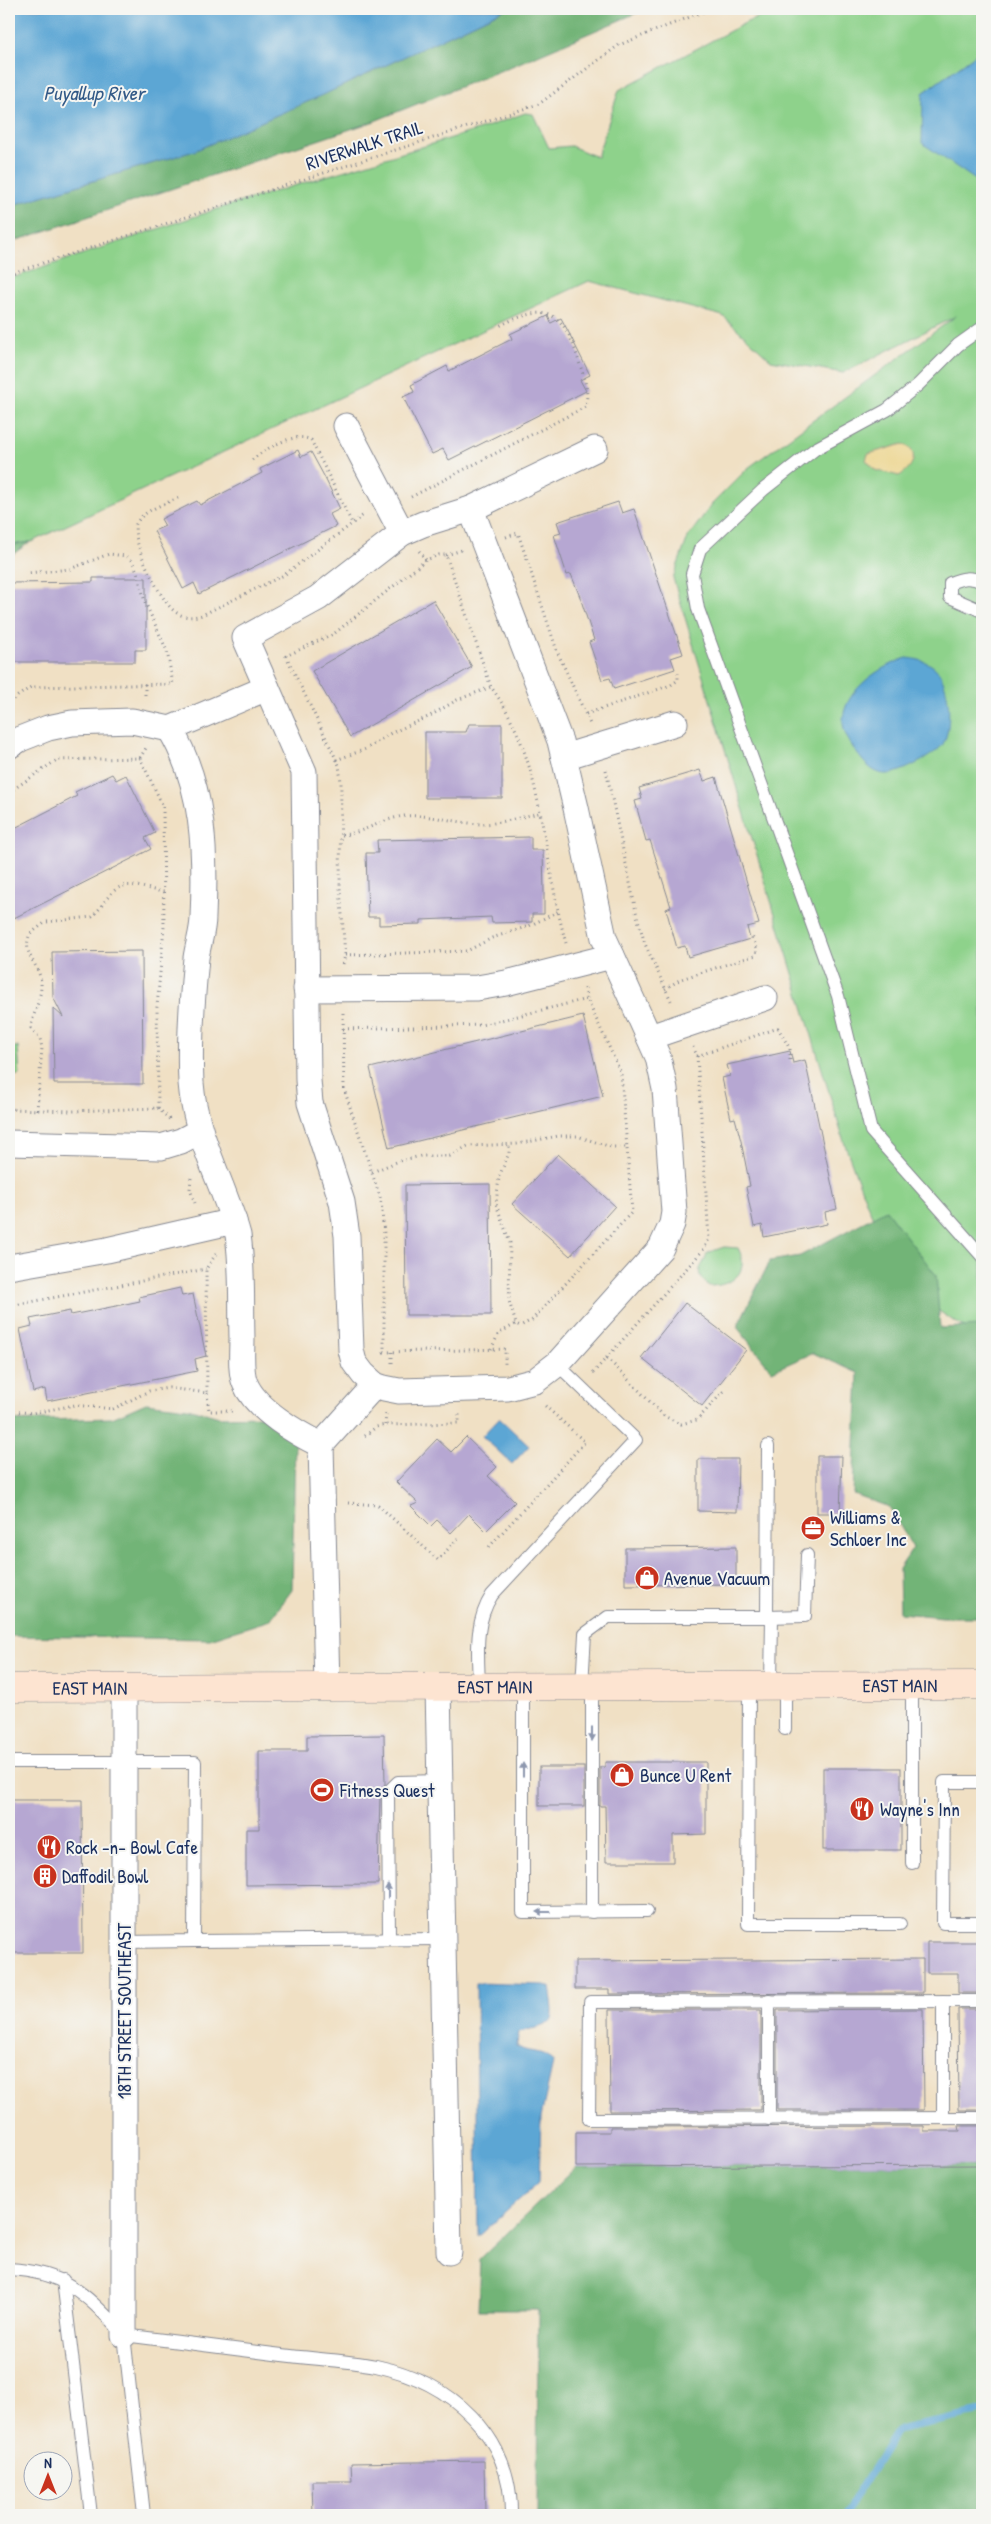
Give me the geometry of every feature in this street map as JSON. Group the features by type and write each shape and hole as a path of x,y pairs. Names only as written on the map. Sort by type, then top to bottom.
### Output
{"main road":[{"name":"EAST MAIN","path":"9,1688 982,1685"}],"street":[{"path":"346,426 402,534"},
{"path":"471,509 564,757 599,920 612,956 658,1058 665,1089 674,1196 672,1224 661,1248 557,1364 535,1381 522,1386 508,1388 399,1391 375,1385 354,1362 351,1350 347,1236 342,1202 310,1103 306,988 304,772 244,638 318,598 402,534 423,524 471,509 595,449"},
{"path":"9,746 20,739 48,728 72,723 132,721 170,729 267,688"},
{"path":"564,757 674,723"},
{"path":"170,729 192,776 203,838 203,919 196,963 191,1041 193,1104 200,1131 234,1221 240,1252 245,1383 255,1396 298,1434 321,1445"},
{"path":"306,988 477,988 506,983 612,956"},
{"path":"650,1037 764,998"},
{"path":"9,1143 161,1146 181,1141 200,1131"},
{"path":"9,1267 107,1250 234,1221"},
{"path":"327,1686 321,1445 375,1385"},
{"path":"438,1686 450,2252"},
{"name":"18TH STREET SOUTHEAST","path":"124,1687 124,2335"}],"lane":[{"path":"982,328 958,345 918,384 887,410 815,449 763,490 700,549 692,574 698,609 838,996 871,1131 982,1256"},
{"path":"982,582 974,578 962,578 950,583 950,597 982,611"},
{"path":"479,1686 479,1620 483,1608 492,1594 636,1440 557,1364"},
{"path":"768,1446 769,1685 748,1924 900,1924"},
{"path":"592,1912 585,1634 608,1617 805,1616 807,1555"},
{"path":"769,1685 785,1729"},
{"path":"912,1685 912,1863"},
{"path":"522,1686 523,1912 647,1911"},
{"path":"9,1762 195,1762 194,1941"},
{"path":"388,1939 388,1792 398,1782 440,1781"},
{"path":"982,1782 944,1782 943,1923 982,1923"},
{"path":"124,1942 443,1939"},
{"path":"768,2119 769,2001"},
{"path":"943,2001 943,2118"},
{"path":"982,2001 590,2002 589,2119 982,2118"},
{"path":"9,2269 28,2270 63,2280 90,2299 124,2335 144,2515"},
{"path":"63,2280 91,2515"},
{"path":"124,2335 376,2366 422,2380 455,2401 484,2427 498,2450 508,2478 511,2515"}],"path":[{"name":"RIVERWALK TRAIL","path":"9,274 539,104 620,45 710,9"},
{"path":"252,460 270,448 291,440 307,438 311,440 352,523"},
{"path":"9,702 31,687 173,684 167,651 145,602 137,571 133,563 126,556 109,554 70,568 28,573"},
{"path":"489,1547 585,1442 508,1374 505,1349 384,1352 384,1234 381,1200 344,1089 341,973 345,955 340,888 341,782 336,760 286,656 335,633 426,560 439,555 446,555 491,687 504,702 528,759 569,952 576,965 587,999 621,1073 632,1212 532,1320 524,1326 516,1324 499,1333 491,1349"},
{"path":"586,714 670,685 678,680 678,673"},
{"path":"336,760 366,749 392,733 428,718 457,700 491,687"},
{"path":"9,792 57,760 140,758 164,806 164,892 157,1008 158,1108 71,1112 9,1109"},
{"path":"342,835 352,834 404,816 442,818 482,824 539,813"},
{"path":"37,1110 42,1048 40,1039 31,1028 39,1004 41,981 27,950 30,934 46,922 92,917 114,890 123,886 132,885 164,892"},
{"path":"345,955 468,951 492,938 529,926 559,911"},
{"path":"665,989 681,979 756,955 757,948 750,934"},
{"path":"343,1029 481,1025 587,999"},
{"path":"697,1056 778,1028 790,1049 790,1060"},
{"path":"372,1172 399,1161 421,1156 450,1156 468,1146 509,1144 558,1136 577,1136 611,1147 626,1147"},
{"path":"509,1144 509,1153 499,1177 496,1204 511,1252 508,1290 516,1324"},
{"path":"9,1306 206,1270 208,1410 235,1411 255,1396"},
{"path":"607,1358 664,1416 681,1424 696,1420 725,1390"},
{"path":"9,1411 33,1413 75,1405 114,1408 149,1391 169,1388 207,1393"},
{"path":"362,1438 376,1428 385,1425 459,1423 459,1404"},
{"path":"348,1495 348,1504 378,1505 438,1560 459,1537"}],"green space":[{"path":"505,9 646,9 512,66 372,122 9,243 9,206 194,151 323,95"},
{"path":"780,9 982,9 982,50 923,93 977,181 982,180 982,1336 952,1320 931,1304 912,1285 884,1242 863,1194 845,1145 673,578 688,537 712,504 748,468 956,316 843,373 771,360 723,316 589,281 31,542 9,545 9,279 211,211 481,129 525,113 533,114 549,148 571,146 597,157 619,90 747,22"},
{"path":"30,542 9,557 9,545"},
{"path":"9,1047 18,1047 20,1075 9,1076"},
{"path":"886,1210 936,1275 940,1328 982,1326 982,1617 943,1617 900,1613 899,1569 913,1548 889,1507 853,1494 858,1373 813,1353 772,1371 737,1327 770,1261 800,1256"},
{"path":"724,1247 738,1248 742,1264 741,1271 732,1280 709,1286 701,1277 700,1270 707,1253"},
{"path":"146,1403 188,1408 219,1417 262,1416 295,1442 292,1590 270,1620 210,1639 9,1636 9,1421 112,1418"},
{"path":"982,2165 982,2515 537,2515 538,2310 478,2310 480,2259 576,2167"}],"sand":[{"path":"903,444 912,451 913,460 908,469 899,476 875,470 866,460 868,454"}],"water":[{"name":"Puyallup River","path":"9,9 505,9 323,95 194,151 9,206"},
{"path":"982,50 982,180 977,181 922,143 923,93"},
{"path":"907,658 929,664 940,674 947,693 949,716 946,736 939,748 917,763 893,773 881,773 874,771 866,764 852,747 844,730 843,717 853,694 862,684 884,668"},
{"path":"499,1418 529,1446 512,1464 482,1436"},
{"path":"476,1983 545,1985 550,1987 553,2009 551,2021 547,2024 519,2032 517,2046 521,2049 546,2055 553,2063 541,2117 539,2182 478,2237"}],"building":[{"path":"548,316 551,323 561,318 568,331 590,375 580,380 586,391 449,460 443,449 432,454 403,397 414,392 411,385 447,366 449,371 512,339 510,334"},
{"path":"298,450 301,457 311,452 324,476 340,509 330,514 336,526 199,594 194,583 183,589 154,531 165,526 161,519 197,501 200,505 262,473 260,469"},
{"path":"618,502 622,513 634,509 683,654 671,658 675,669 614,689 610,678 602,680 589,642 594,640 580,597 571,574 567,575 554,535 561,533 557,522"},
{"path":"93,578 146,578 146,650 135,650 135,662 9,662 9,583 93,582"},
{"path":"433,600 472,667 350,737 312,671"},
{"path":"469,724 502,724 502,798 425,798 425,732 466,732"},
{"path":"700,770 704,781 716,777 759,924 747,927 750,939 688,957 685,946 677,948 666,909 671,907 650,840 646,841 635,801 642,799 639,788"},
{"path":"112,774 116,780 126,775 155,833 145,838 151,849 14,918 9,908 9,831 77,796 75,792"},
{"path":"531,837 531,850 543,850 544,892 544,914 532,914 532,922 492,923 491,917 421,920 421,924 379,925 379,917 368,917 366,853 378,853 377,840"},
{"path":"142,951 143,1084 54,1084 53,1008 63,1017 53,997 52,952"},
{"path":"583,1016 603,1096 389,1148 370,1068"},
{"path":"790,1051 793,1063 805,1060 837,1209 825,1212 827,1224 764,1237 762,1225 754,1227 746,1187 750,1186 741,1141 735,1118 731,1119 722,1078 730,1076 727,1065"},
{"path":"558,1154 615,1206 570,1256 512,1204"},
{"path":"490,1184 491,1315 406,1315 405,1185"},
{"path":"180,1288 182,1296 193,1294 206,1356 195,1359 197,1371 47,1401 45,1389 33,1392 20,1329 32,1326 30,1319 70,1311 71,1315 116,1306 140,1301 139,1297"},
{"path":"685,1303 746,1350 702,1406 641,1358"},
{"path":"466,1437 497,1467 488,1476 515,1502 486,1531 469,1514 451,1533 437,1520 431,1526 411,1506 418,1503 396,1482 437,1439 451,1452"},
{"path":"817,1456 842,1456 840,1513 817,1513"},
{"path":"698,1459 738,1459 737,1512 698,1511"},
{"path":"736,1547 736,1584 625,1585 625,1548"},
{"name":"Fitness Quest","path":"384,1735 385,1784 380,1792 378,1884 246,1885 246,1829 259,1829 259,1751 307,1751 307,1736"},
{"path":"605,1762 706,1762 706,1834 673,1835 673,1862 606,1862 605,1806 600,1806 600,1767 605,1767"},
{"path":"539,1767 584,1767 584,1806 539,1806"},
{"name":"Wayne's Inn","path":"823,1768 901,1768 901,1850 823,1850"},
{"name":"Daffodil Bowl","path":"9,1800 82,1800 83,1953 9,1953"},
{"path":"927,1942 982,1942 982,1993 958,1993 958,1973 927,1973"},
{"path":"923,1959 923,1993 609,1994 609,1989 575,1989 575,1961"},
{"path":"923,2009 924,2110 777,2110 777,2010"},
{"path":"958,2009 982,2009 982,2110 959,2110"},
{"path":"609,2010 761,2010 761,2110 610,2111"},
{"path":"924,2126 924,2131 960,2131 959,2126 982,2126 982,2165 576,2167 576,2132 610,2132 610,2127"},
{"path":"484,2461 485,2515 313,2515 312,2481 352,2481 351,2463"}],"waterway":[{"path":"844,2515 897,2430 982,2412"}],"place":[{"name":"Williams & Schloer Inc","path":"813,1528"},
{"name":"Avenue Vacuum","path":"647,1578"},
{"name":"Bunce U Rent","path":"622,1775"},
{"name":"Fitness Quest","path":"322,1790"},
{"name":"Wayne's Inn","path":"862,1809"},
{"name":"Rock -n- Bowl Cafe","path":"49,1847"},
{"name":"Daffodil Bowl","path":"45,1876"}]}
